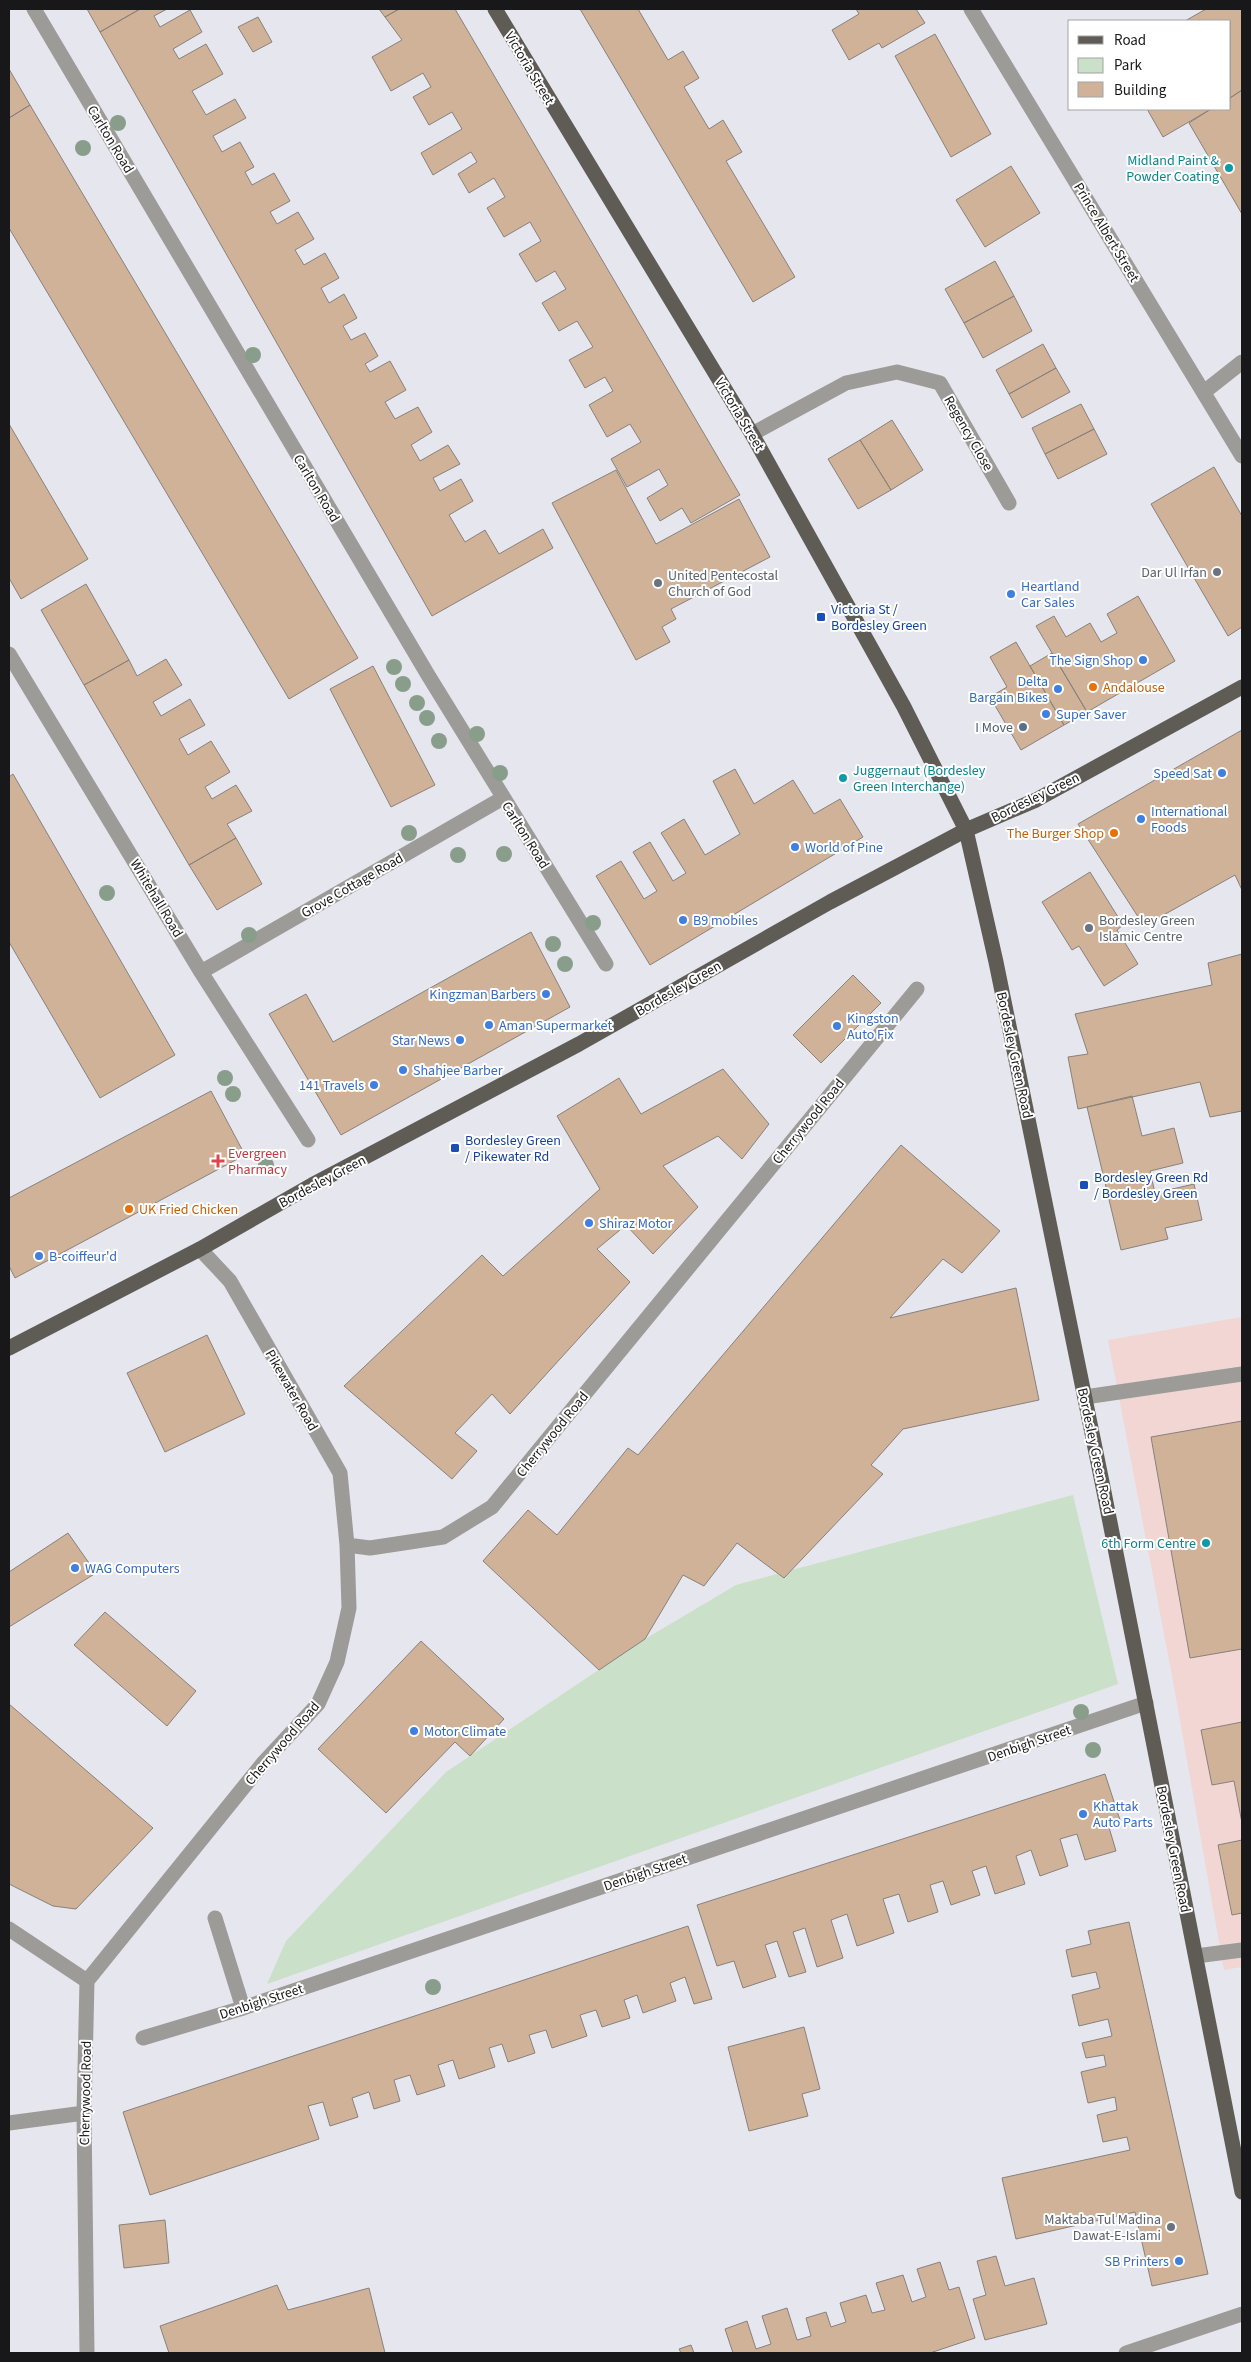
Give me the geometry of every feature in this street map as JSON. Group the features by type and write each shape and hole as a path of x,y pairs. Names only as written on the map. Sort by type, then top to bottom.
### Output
{"main road":[{"name":"Victoria Street","path":"495,9 752,434 904,707 966,830"},
{"name":"Bordesley Green","path":"9,1348 200,1249 312,1185 579,1044 830,902 966,830 1036,800 1242,687"},
{"name":"Bordesley Green Road","path":"966,830 1085,1397 1242,2192"}],"street":[{"name":"Carlton Road","path":"34,9 503,798 606,964"},
{"name":"Prince Albert Street","path":"971,9 1242,456"},
{"path":"1204,392 1242,362"},
{"name":"Regency Close","path":"752,434 846,383 897,372 940,383 1009,503"},
{"name":"Whitehall Road","path":"9,654 201,972 308,1140"},
{"name":"Grove Cottage Road","path":"201,972 503,798"},
{"name":"Cherrywood Road","path":"87,2353 84,2113 87,1980 264,1762 318,1704 337,1662 348,1608 347,1545 370,1548 443,1537 492,1507 917,988"},
{"name":"Pikewater Road","path":"200,1249 230,1281 340,1473 347,1545"},
{"path":"1085,1397 1242,1374"},
{"name":"Denbigh Street","path":"143,2038 243,2008 1146,1703"},
{"path":"215,1918 243,2008"},
{"path":"9,1929 87,1980"},
{"path":"1196,1956 1242,1950"},
{"path":"9,2123 84,2113"},
{"path":"1126,2353 1242,2314"}],"shaded area":[{"path":"1242,1317 1242,1967 1224,1970 1173,1681 1108,1340"}],"green space":[{"path":"1073,1495 1118,1684 267,1984 286,1941 446,1772 645,1639 736,1585"}],"building":[{"path":"87,9 140,9 100,32"},
{"path":"140,9 167,9 154,16 160,27 190,10 202,32 173,49 179,59 206,44 223,74 192,91 206,115 235,99 246,118 213,136 222,152 240,142 254,167 245,172 252,185 274,173 290,201 270,212 277,224 298,212 314,239 295,250 304,265 325,253 339,278 321,288 329,303 344,294 357,318 343,326 351,340 365,333 378,356 365,364 370,372 390,361 406,390 385,402 395,419 418,407 432,432 411,445 420,461 448,445 460,464 433,478 440,491 461,479 473,501 449,515 465,542 485,530 499,554 543,529 553,548 432,616 100,32"},
{"path":"379,9 399,9 385,17"},
{"path":"399,9 455,9 740,495 691,523 682,508 660,521 647,498 668,485 659,469 627,487 611,459 641,442 630,424 607,437 589,405 613,391 605,377 585,388 569,360 593,347 577,321 559,331 542,303 566,289 555,271 536,282 519,254 541,241 530,222 504,237 487,208 505,197 494,178 469,193 458,174 477,162 471,152 433,175 421,153 462,129 452,112 429,125 413,97 431,87 423,73 391,91 372,57 402,40 385,17"},
{"path":"580,9 638,9 668,60 683,51 699,78 684,87 709,129 723,120 742,152 726,161 795,277 753,302"},
{"path":"856,9 916,9 925,23 882,48 879,43 849,60 832,30 859,14"},
{"path":"1206,9 1242,9 1242,90 1231,97 1231,20 1187,20"},
{"path":"258,17 272,42 253,52 238,27"},
{"path":"935,34 991,134 951,157 895,56"},
{"path":"9,69 30,105 9,118"},
{"name":"Midland Paint & Powder Coating","path":"1242,90 1242,214 1189,123 1209,110 1231,110 1231,97"},
{"path":"30,105 358,658 289,699 9,228 9,118"},
{"path":"1148,110 1209,110 1163,137"},
{"path":"1011,166 1040,213 985,247 956,200"},
{"path":"995,261 1014,296 964,323 945,289"},
{"path":"1014,296 1032,331 983,358 964,323"},
{"path":"1043,344 1056,368 1009,394 996,370"},
{"path":"1056,368 1070,392 1022,418 1009,394"},
{"path":"1081,404 1094,429 1045,454 1032,428"},
{"path":"892,420 923,470 891,490 860,440"},
{"path":"9,424 88,559 21,599 9,578"},
{"path":"1094,429 1107,454 1058,479 1045,454"},
{"path":"860,440 891,490 858,509 828,459"},
{"name":"Dar Ul Irfan","path":"1214,467 1242,516 1242,627 1228,636 1151,504"},
{"name":"United Pentecostal Church of God","path":"616,470 656,544 739,499 770,557 671,609 676,619 662,627 670,642 636,660 552,503"},
{"path":"86,584 129,660 84,685 41,610"},
{"path":"1138,596 1175,661 1087,712 1036,626 1054,616 1066,637 1090,623 1101,642 1117,633 1107,614"},
{"path":"1016,642 1064,725 1021,750 990,697 1007,687 990,657"},
{"name":"Delta Bargain Bikes","path":"1052,653 1087,712 1064,725 1030,666"},
{"path":"166,659 182,685 153,702 161,716 190,699 205,725 179,739 188,755 211,741 230,772 205,787 212,799 236,785 252,811 227,824 236,838 189,865 84,685 129,660 137,676"},
{"path":"373,666 435,785 391,807 330,689"},
{"path":"1242,730 1242,890 1235,875 1144,926 1078,824"},
{"path":"735,769 754,804 793,780 814,814 840,799 863,837 650,965 596,876 621,861 644,899 657,891 633,852 650,842 673,881 686,873 661,833 684,819 705,855 740,834 713,781"},
{"path":"13,774 175,1055 100,1098 9,942 9,777"},
{"path":"236,838 262,884 217,910 189,865"},
{"name":"Bordesley Green Islamic Centre","path":"1090,872 1123,925 1117,930 1138,964 1104,986 1079,946 1072,950 1042,902"},
{"path":"531,932 570,1007 341,1135 269,1014 306,994 333,1042"},
{"path":"1242,954 1242,1111 1210,1117 1200,1082 1078,1109 1068,1057 1088,1054 1075,1014 1212,985 1208,963"},
{"path":"853,975 881,1003 821,1063 793,1035"},
{"path":"723,1069 769,1124 742,1159 718,1136 663,1166 698,1207 653,1254 626,1225 597,1249 630,1282 510,1414 492,1394 455,1433 477,1451 452,1479 344,1386 482,1255 503,1276 600,1189 557,1116 619,1078 641,1114"},
{"path":"211,1091 245,1155 15,1278 9,1266 9,1198"},
{"path":"1132,1096 1142,1136 1174,1128 1183,1163 1150,1171 1155,1193 1194,1184 1202,1220 1165,1228 1168,1239 1121,1250 1087,1107"},
{"path":"901,1145 1000,1231 962,1273 943,1259 890,1318 1016,1288 1039,1400 903,1429 871,1465 883,1474 784,1578 737,1543 704,1586 683,1575 645,1639 599,1670 483,1561 528,1510 557,1535 628,1448 638,1455"},
{"path":"207,1335 245,1414 165,1452 127,1373"},
{"name":"6th Form Centre","path":"1242,1421 1242,1649 1190,1658 1151,1437"},
{"path":"68,1533 96,1573 9,1627 9,1572"},
{"path":"105,1612 196,1691 167,1726 74,1645"},
{"name":"Motor Climate","path":"421,1641 504,1719 470,1756 455,1742 386,1813 318,1749"},
{"path":"9,1704 153,1828 76,1909 53,1906 9,1884"},
{"path":"1242,1722 1242,1823 1234,1781 1212,1785 1201,1730"},
{"path":"1105,1774 1120,1820 1108,1824 1116,1851 1085,1860 1077,1834 1060,1839 1068,1866 1040,1876 1031,1850 1016,1856 1025,1884 995,1894 986,1866 972,1871 980,1895 951,1905 943,1881 930,1885 938,1912 908,1922 899,1894 883,1899 894,1933 857,1946 847,1914 831,1920 843,1958 817,1967 805,1928 793,1932 806,1972 789,1977 777,1941 765,1945 776,1977 743,1988 734,1961 717,1966 697,1905"},
{"path":"1242,1840 1242,1913 1232,1915 1218,1845"},
{"path":"1129,1922 1208,2274 1152,2286 1135,2212 1016,2239 1002,2178 1130,2150 1127,2137 1103,2142 1097,2115 1117,2110 1115,2097 1088,2103 1081,2072 1106,2066 1104,2055 1086,2058 1082,2043 1112,2036 1108,2019 1079,2026 1072,1995 1100,1988 1096,1972 1072,1977 1066,1950 1091,1944 1088,1931"},
{"path":"688,1926 712,1999 694,2004 685,1977 670,1983 676,2001 643,2013 637,1995 624,2000 630,2018 602,2027 596,2010 580,2015 587,2036 552,2048 546,2030 529,2035 535,2053 508,2062 502,2044 489,2048 495,2067 459,2079 453,2060 438,2065 445,2086 417,2095 410,2075 394,2080 400,2101 374,2109 369,2092 352,2098 358,2117 330,2126 323,2102 308,2106 319,2139 150,2195 123,2112"},
{"path":"804,2027 820,2089 802,2094 808,2116 749,2131 728,2047"},
{"path":"165,2220 169,2263 124,2268 119,2225"},
{"path":"996,2256 1005,2286 1034,2278 1047,2324 985,2340 973,2299 986,2295 977,2261"},
{"path":"940,2262 949,2290 959,2287 975,2338 930,2353 733,2353 725,2329 747,2321 756,2349 771,2344 762,2316 787,2308 797,2340 811,2336 806,2318 826,2312 831,2327 846,2322 840,2303 866,2295 872,2313 885,2310 876,2283 903,2275 912,2302 926,2297 917,2269"},
{"path":"277,2285 288,2310 369,2288 385,2353 169,2353 160,2326"},
{"path":"691,2345 694,2353 681,2353 679,2349"}],"place":[{"name":"Midland Paint & Powder Coating","path":"1229,168"},
{"name":"Dar Ul Irfan","path":"1217,572"},
{"name":"United Pentecostal Church of God","path":"658,583"},
{"name":"Heartland Car Sales","path":"1011,594"},
{"name":"Victoria St / Bordesley Green","path":"821,617"},
{"name":"The Sign Shop","path":"1143,660"},
{"name":"Andalouse","path":"1093,687"},
{"name":"Delta Bargain Bikes","path":"1058,689"},
{"name":"Super Saver","path":"1046,714"},
{"name":"I Move","path":"1023,727"},
{"name":"Speed Sat","path":"1222,773"},
{"name":"Juggernaut (Bordesley Green Interchange)","path":"843,778"},
{"name":"International Foods","path":"1141,819"},
{"name":"The Burger Shop","path":"1114,833"},
{"name":"World of Pine","path":"795,847"},
{"name":"B9 mobiles","path":"683,920"},
{"name":"Bordesley Green Islamic Centre","path":"1089,928"},
{"name":"Kingzman Barbers","path":"546,994"},
{"name":"Aman Supermarket","path":"489,1025"},
{"name":"Kingston Auto Fix","path":"837,1026"},
{"name":"Star News","path":"460,1040"},
{"name":"Shahjee Barber","path":"403,1070"},
{"name":"141 Travels","path":"374,1085"},
{"name":"Bordesley Green / Pikewater Rd","path":"455,1148"},
{"name":"Evergreen Pharmacy","path":"218,1161"},
{"name":"Bordesley Green Rd / Bordesley Green","path":"1084,1185"},
{"name":"UK Fried Chicken","path":"129,1209"},
{"name":"Shiraz Motor","path":"589,1223"},
{"name":"B-coiffeur'd","path":"39,1256"},
{"name":"6th Form Centre","path":"1206,1543"},
{"name":"WAG Computers","path":"75,1568"},
{"name":"Motor Climate","path":"414,1731"},
{"name":"Khattak Auto Parts","path":"1083,1814"},
{"name":"Maktaba Tul Madina Dawat-E-Islami","path":"1171,2227"},
{"name":"SB Printers","path":"1179,2261"}]}
